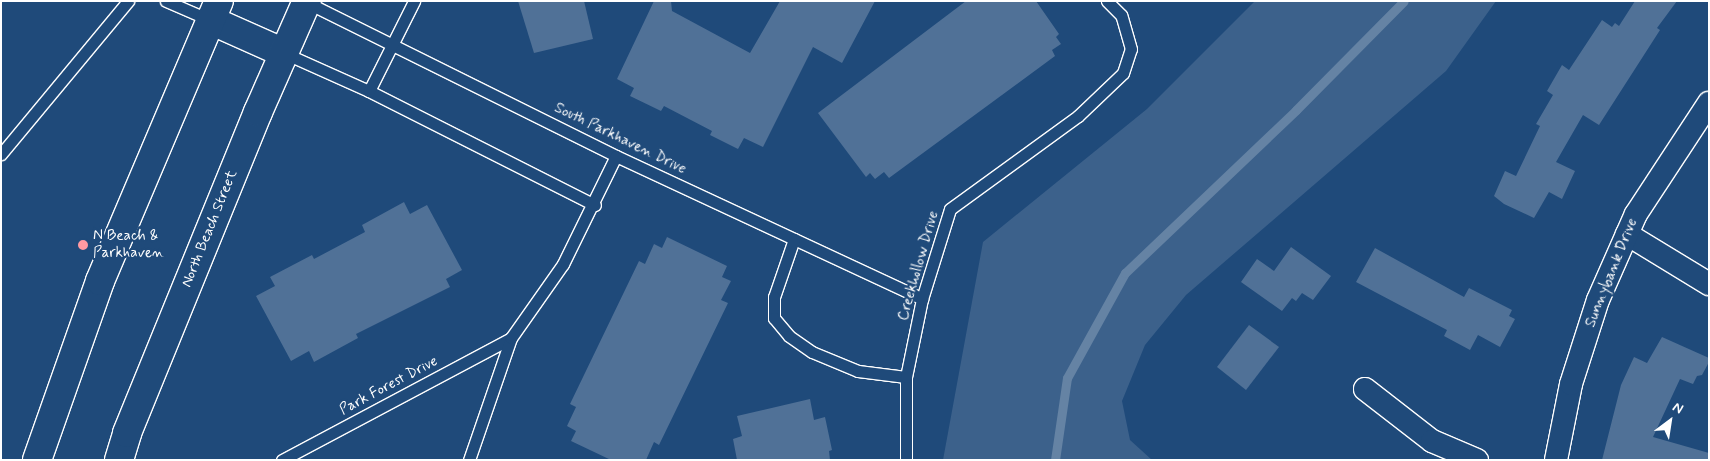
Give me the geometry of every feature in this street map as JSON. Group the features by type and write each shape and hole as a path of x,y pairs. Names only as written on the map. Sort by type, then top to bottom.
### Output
{"main road":[{"name":"North Beach Street","path":"120,460 138,406 306,2"},
{"path":"37,460 100,281 215,11 284,53"}],"street":[{"name":"Sunnybank Drive","path":"1556,460 1571,384 1598,300 1636,214 1709,104"},
{"path":"1627,234 1709,284"},
{"path":"1365,389 1432,441 1477,460"}],"lane":[{"path":"1,154 128,1"},
{"path":"166,1 215,11"},
{"path":"369,91 414,1"},
{"name":"Creekhollow Drive","path":"906,460 906,377 922,299 950,209 1078,116 1123,73 1131,49 1121,15 1107,1"},
{"name":"South Parkhaven Drive","path":"306,2 392,43 616,156 922,299"},
{"path":"284,53 369,91 595,205"},
{"path":"469,460 511,338 563,264 595,205 616,156"},
{"path":"794,239 774,297 774,318 789,336 812,352 858,371 906,377"},
{"name":"Park Forest Drive","path":"282,460 511,338"}],"shaded area":[{"path":"1255,1 1496,1 1446,71 1186,295 1145,345 1122,401 1130,440 1152,460 943,460 983,242 1147,109"}],"building":[{"path":"518,1 584,1 593,39 534,53"},
{"path":"654,1 671,1 672,11 750,53 780,1 875,1 842,63 813,47 763,147 744,138 738,149 710,135 712,131 664,106 661,111 630,96 634,88 617,79"},
{"path":"966,1 1036,1 1059,34 1056,37 1061,44 1052,50 1055,56 889,178 884,172 875,179 870,173 866,177 818,113"},
{"path":"1635,1 1677,1 1657,28 1660,30 1599,125 1583,115 1556,162 1575,171 1562,199 1549,192 1534,218 1504,204 1494,196 1505,171 1516,176 1540,126 1536,124 1553,95 1547,91 1562,65 1569,70 1602,20 1612,27 1615,23 1619,26"},
{"path":"404,202 410,214 427,205 462,270 446,279 450,287 356,334 358,338 314,362 309,351 291,361 256,296 275,286 270,277 312,255 314,259 365,232 362,225"},
{"path":"667,237 727,266 722,277 731,281 721,300 728,303 659,445 654,442 646,460 611,460 571,441 576,431 567,426 576,407 570,404 639,261 645,264 654,244 662,248"},
{"path":"1291,247 1331,276 1313,300 1302,293 1296,301 1292,298 1282,311 1241,282 1257,259 1274,271"},
{"path":"1375,248 1464,297 1469,288 1512,310 1509,316 1515,319 1500,347 1478,335 1470,350 1444,336 1447,330 1356,282"},
{"path":"1249,325 1279,347 1246,390 1217,367"},
{"path":"1662,337 1709,358 1709,362 1702,375 1697,376 1693,384 1680,379 1653,437 1709,453 1708,460 1602,460 1621,385 1634,357 1647,363"},
{"path":"810,399 814,420 825,417 832,450 829,451 830,460 737,460 733,439 742,436 737,416"}],"waterway":[{"path":"1055,460 1067,378 1125,273 1296,110 1404,1"}],"place":[{"name":"N Beach & Parkhaven","path":"83,245"}]}
